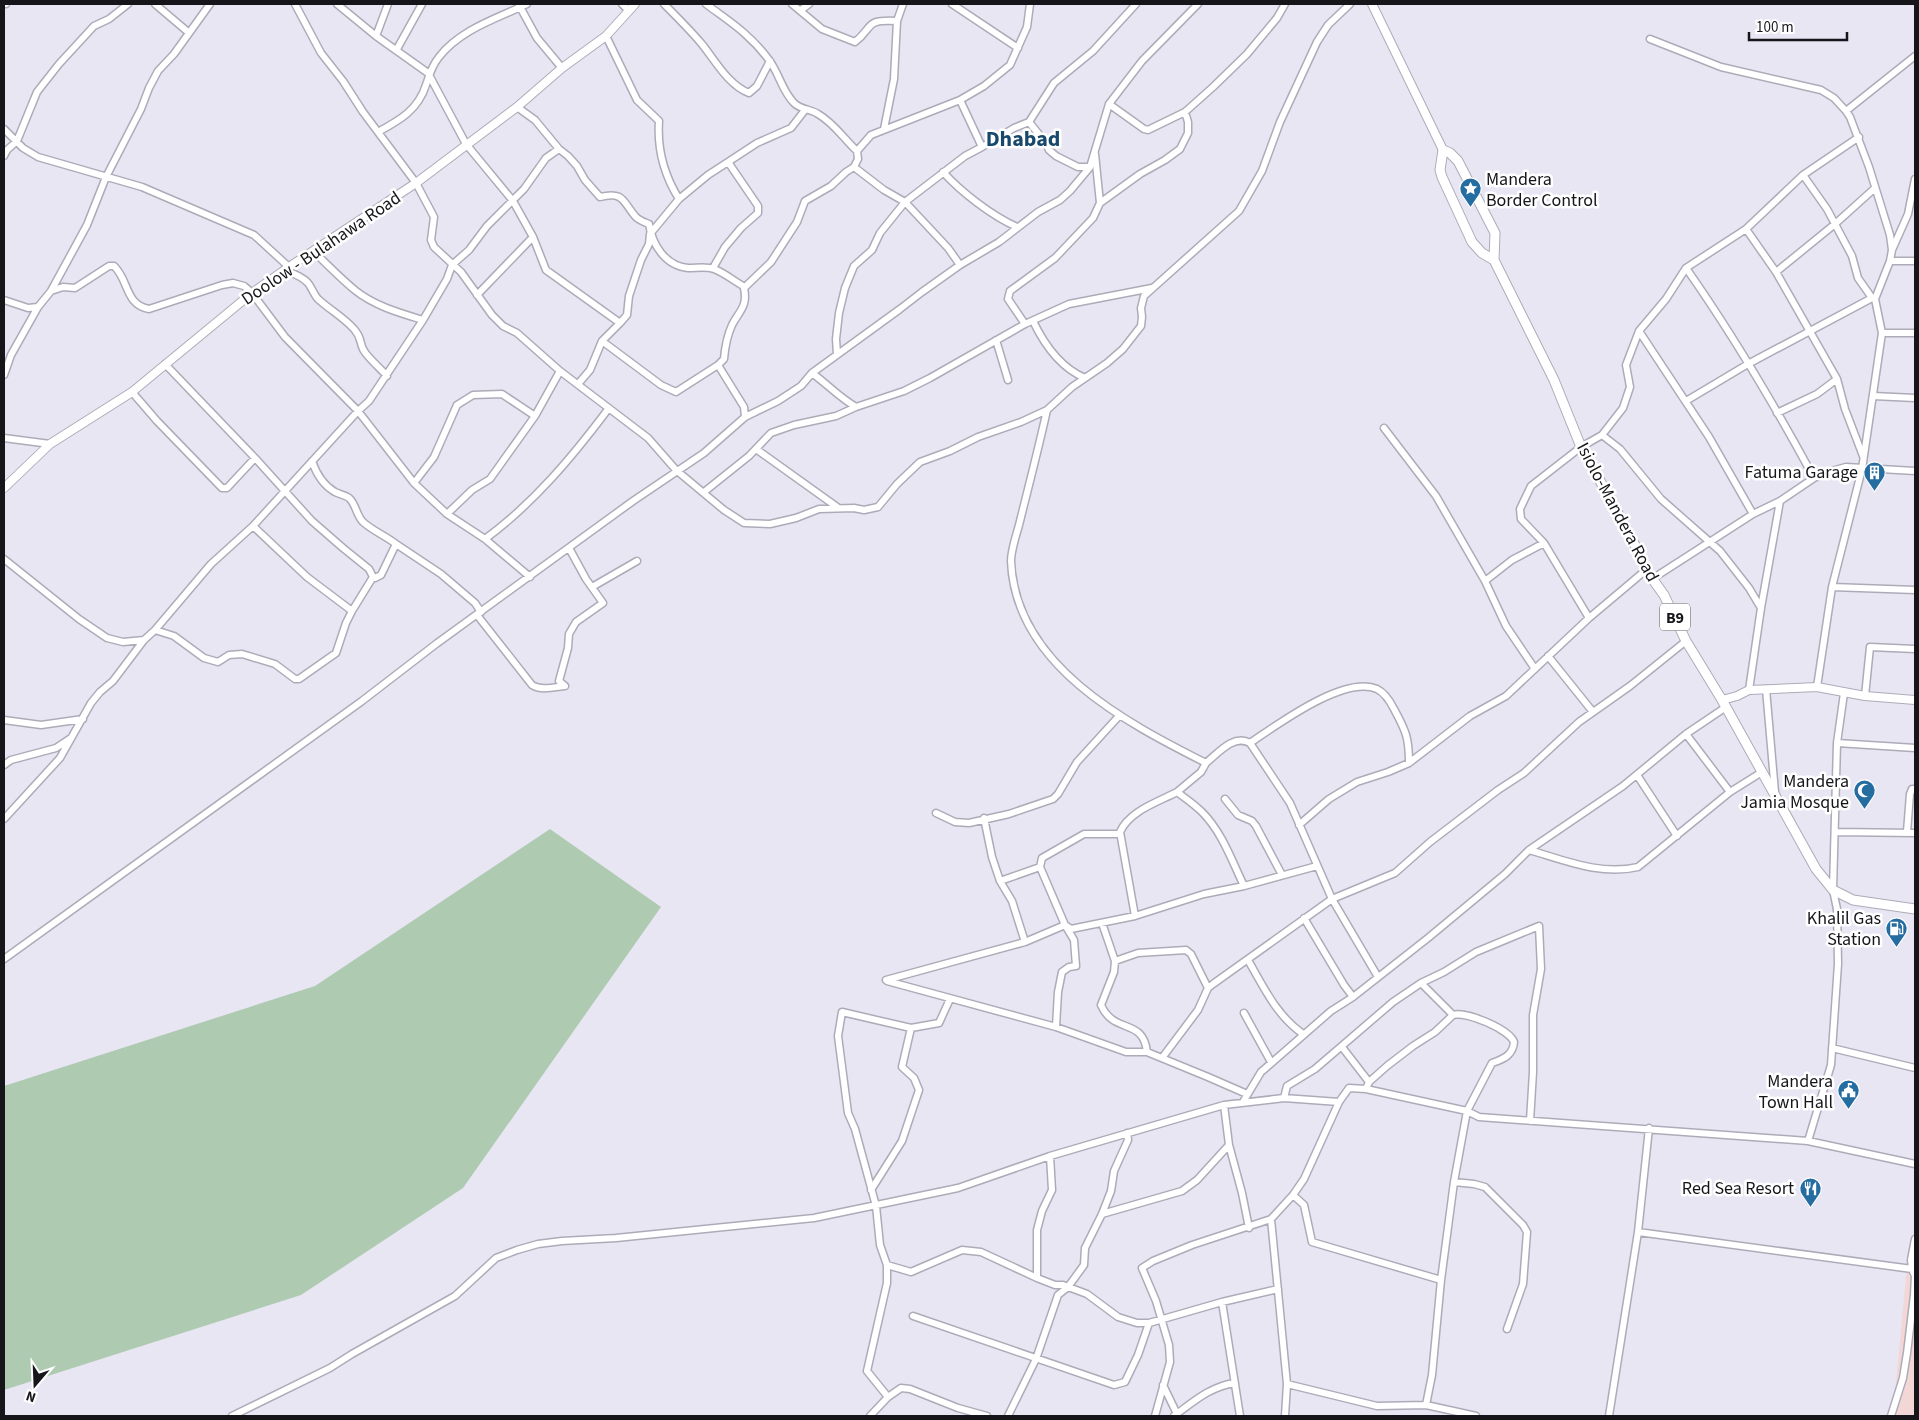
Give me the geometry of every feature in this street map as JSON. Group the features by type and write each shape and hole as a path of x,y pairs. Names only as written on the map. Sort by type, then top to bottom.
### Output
{"highway":[{"name":"B9","path":"1443,150 1450,153 1458,161 1494,233 1494,260 1482,253 1472,242 1440,170 1443,150"},
{"name":"Isiolo-Mandera Road","path":"1494,260 1554,380 1581,447 1632,538 1646,570 1664,596 1686,642 1724,704 1816,869 1833,890 1853,900 1915,909"}],"main road":[{"name":"Doolow - Bulahawa Road","path":"4,488 50,444 132,392 252,293 416,183 518,107 562,68 606,36 635,4"},
{"path":"1372,4 1443,150"},
{"path":"1724,704 1749,690 1817,687 1865,696 1915,700"}],"street":[{"path":"4,156 7,150 17,141 37,92 59,64 94,26 109,19 128,4"},
{"path":"155,4 188,32"},
{"path":"4,375 11,355 38,307 51,291 87,225 106,177 158,71 174,54 210,4"},
{"path":"295,4 320,53 343,81 362,112 416,183 434,217 431,240 434,247 461,272 492,315 503,326 517,333 560,371 648,438 676,470 724,510 744,523 770,524 796,518 819,509 837,507 864,510 878,507 897,484 920,462 950,452 978,437 1021,422 1047,410 1072,387 1107,363 1123,349 1141,326 1144,296 1239,211 1262,171 1280,122 1318,42 1328,25 1350,4"},
{"path":"337,4 376,36 397,49 428,73 466,144 513,201 533,237 546,270 620,323"},
{"path":"376,36 388,4"},
{"path":"397,49 422,4"},
{"path":"622,4 629,10"},
{"path":"664,4 742,90 749,93 757,86 770,61"},
{"path":"706,4 753,39 770,61 794,103 805,110 817,112 857,150 858,159 854,167 831,186 805,201 797,222 771,262 744,288"},
{"path":"792,4 822,29 855,42 875,22 897,21"},
{"path":"800,10 809,4"},
{"path":"884,129 894,79 897,21 903,4"},
{"path":"952,4 1018,48"},
{"path":"857,150 871,135 960,100 984,86 1010,65 1027,28 1030,4"},
{"path":"837,354 836,339 844,288 854,266 872,250 880,233 905,202 965,156 1014,128 1029,122 1054,84 1093,51 1136,4"},
{"path":"4,959 362,701 479,613 530,578 676,470 704,453 745,417 778,401 802,386 812,373 960,265 999,242 1038,212 1060,200 1090,166 1109,104 1142,60 1198,4"},
{"path":"1109,104 1148,130 1185,112 1246,54 1277,18 1285,4"},
{"path":"378,132 414,109 426,85 428,73 447,48 468,32 522,5 537,38 562,68"},
{"path":"606,36 636,100 659,121 658,139 663,165 669,184 679,199"},
{"path":"1650,39 1721,67 1822,90 1834,98 1846,111 1859,137 1888,226 1892,250"},
{"path":"1846,111 1915,56"},
{"path":"960,100 982,147"},
{"path":"518,107 535,120 559,149 568,156 600,197 608,195 621,198 627,203 636,217 649,224 649,244 641,260 629,296 627,315 602,341 590,370 578,384"},
{"path":"650,234 679,199 708,175 757,143 790,128 798,121 805,110"},
{"path":"1025,324 1008,299 1010,291 1055,258 1093,218 1100,203 1140,174 1180,149 1188,133 1188,122 1185,112"},
{"path":"1029,122 1046,143 1048,150 1056,156 1078,167 1090,166"},
{"path":"4,129 23,148 38,157 142,188 254,236 286,269 306,282 318,299 330,307 333,313 344,319 355,330 361,337 363,350 386,376"},
{"path":"1589,618 1544,543 1522,519 1520,509 1531,486 1581,447 1602,435 1623,408 1630,387 1626,365 1639,331 1666,299 1686,268 1746,229 1803,175 1859,137"},
{"path":"4,818 60,758 100,692 113,681 144,640 155,630 211,564 253,526 312,460 369,401 423,320 447,279 452,265 468,250 486,226 524,189 546,158 559,149"},
{"path":"1094,150 1100,203"},
{"path":"713,268 725,247 740,228 758,213 758,206 728,162"},
{"path":"854,167 884,190 905,202 948,248 960,265"},
{"path":"943,172 953,183 993,213 1017,228"},
{"path":"1803,175 1820,197 1852,256 1858,278 1873,299 1882,333 1862,469 1832,587 1817,687"},
{"path":"1686,401 1809,330 1873,299 1908,214 1915,179"},
{"path":"1776,272 1876,188"},
{"path":"1746,229 1776,272 1837,379 1845,408 1864,457"},
{"path":"650,234 657,248 669,261 681,267 701,266 713,268 744,288"},
{"path":"477,295 533,237"},
{"path":"313,251 356,291 393,311 423,320"},
{"path":"1890,261 1915,261"},
{"path":"51,291 63,287 75,288 109,266 114,266 120,271 130,296 135,304 142,308 149,308 203,290 233,283 244,286 252,293 285,337 358,411 414,483 447,514 484,539 530,578"},
{"path":"1686,268 1725,324 1814,478"},
{"path":"602,341 661,385 676,392 724,360 725,345 733,324 741,313 745,296 744,288"},
{"path":"704,492 731,471 771,433 794,425 836,416 856,407 904,391 1025,324 1069,304 1152,288"},
{"path":"4,300 28,308 38,307"},
{"path":"1033,321 1046,344 1060,361 1075,374 1085,378"},
{"path":"1639,331 1709,437 1752,514"},
{"path":"1882,333 1915,333"},
{"path":"996,340 1008,380"},
{"path":"165,364 255,458 284,492 329,536 369,569 373,577"},
{"path":"718,365 744,407 745,417"},
{"path":"447,514 472,490 490,480 535,416 560,371"},
{"path":"812,373 844,400 856,407"},
{"path":"1776,413 1802,403 1837,379"},
{"path":"132,392 157,421 222,488 227,488 255,458"},
{"path":"414,483 434,457 457,405 473,395 502,394 535,416"},
{"path":"1873,396 1915,398"},
{"path":"484,539 498,529 542,489 576,452 610,408"},
{"path":"1047,410 1011,559 1014,586 1028,626 1044,650 1076,681 1119,716 1206,763"},
{"path":"1384,428 1436,496 1485,581 1506,626 1535,669"},
{"path":"1602,435 1620,449 1661,498 1734,566 1761,608"},
{"path":"4,438 50,444"},
{"path":"756,448 837,507"},
{"path":"312,460 316,472 326,486 348,497 364,522 442,574 475,603 479,613 532,685 537,688 565,686 559,680 568,648 569,634 576,622 603,603 569,548"},
{"path":"1652,579 1752,514 1780,501 1814,478 1846,467 1915,471"},
{"path":"1749,690 1780,501"},
{"path":"253,526 307,577 352,611"},
{"path":"1485,581 1512,560 1544,543"},
{"path":"373,577 376,578 381,575 396,544"},
{"path":"4,560 72,614 107,638 124,642 144,640"},
{"path":"592,587 636,562"},
{"path":"1300,825 1329,799 1356,782 1388,772 1408,763 1470,716 1506,696 1589,618 1646,570"},
{"path":"155,630 174,636 204,658 218,662 229,655 242,654 274,664 295,679 299,679 336,653 352,611 373,577"},
{"path":"1832,587 1915,590"},
{"path":"1162,1058 1198,1010 1208,988 1332,899 1395,873 1430,842 1498,790 1524,773 1556,742 1593,712 1686,642"},
{"path":"1865,696 1870,647 1915,649"},
{"path":"1548,656 1593,712"},
{"path":"1250,742 1326,696 1368,687 1383,693 1400,720 1409,743 1408,763"},
{"path":"1766,689 1775,797"},
{"path":"1808,1141 1831,1065 1838,964 1837,908 1833,890 1837,743 1844,693"},
{"path":"1244,1102 1261,1072 1303,1034 1428,938 1505,874 1528,850 1637,775 1724,704"},
{"path":"936,813 954,822 962,823 1009,814 1053,799 1077,762 1119,716"},
{"path":"4,720 41,726 83,719"},
{"path":"1686,734 1730,792"},
{"path":"4,765 11,760 56,748 73,737"},
{"path":"1135,916 1120,834 1123,824 1138,812 1177,792 1201,772 1206,763 1236,740 1243,739 1250,742 1290,802 1316,866 1332,899 1378,977"},
{"path":"1837,743 1915,748"},
{"path":"1528,850 1609,871 1624,871 1638,867 1730,792 1762,772"},
{"path":"1637,775 1677,836"},
{"path":"1907,832 1910,794 1912,789 1915,789"},
{"path":"1177,792 1200,810 1211,822 1221,838 1244,886"},
{"path":"1225,799 1238,815 1252,821 1256,826 1282,875"},
{"path":"984,818 992,857 1000,881 1012,901 1025,942"},
{"path":"1836,832 1915,833"},
{"path":"1056,1027 1058,992 1062,972 1076,966 1074,940 1065,925 1040,867 1042,858 1084,834 1120,834"},
{"path":"1065,925 1071,929 1135,916 1204,894 1244,886 1316,866"},
{"path":"1000,881 1040,867"},
{"path":"1304,918 1353,997"},
{"path":"1102,923 1115,961 1114,972 1101,1005 1107,1017 1137,1030 1143,1037 1146,1052"},
{"path":"1065,925 1025,942 886,980 1056,1027 1126,1052 1146,1052 1247,1094"},
{"path":"1284,1098 1287,1086 1315,1069 1393,1002 1421,983 1444,972 1476,952 1540,926 1541,969 1533,1015 1534,1072 1530,1120"},
{"path":"1115,961 1138,953 1186,950 1191,954 1208,988"},
{"path":"1248,960 1277,1010 1292,1026 1303,1034"},
{"path":"1421,983 1453,1015"},
{"path":"888,1397 867,1371 887,1283 887,1265 880,1245 876,1206 855,1129 848,1113 842,1081 838,1036 842,1012 910,1028 939,1023 950,998"},
{"path":"1244,1012 1271,1062"},
{"path":"1366,1089 1370,1082 1413,1046 1435,1032 1453,1015 1460,1013 1488,1023 1507,1032 1514,1042 1512,1051 1505,1058 1492,1063 1467,1111 1454,1182 1432,1375 1426,1405"},
{"path":"871,1190 902,1141 919,1090 914,1078 902,1067 910,1028"},
{"path":"1342,1047 1370,1082"},
{"path":"1832,1048 1915,1068"},
{"path":"1155,1416 1170,1362 1169,1345 1156,1301 1142,1268 1192,1245 1249,1228 1271,1219 1293,1195 1304,1178 1339,1102 1350,1088 1366,1089 1467,1111 1479,1117 1808,1141 1915,1164"},
{"path":"232,1416 330,1368 455,1296 496,1258 538,1244 814,1218 958,1188 1050,1156 1224,1105 1284,1098 1339,1102"},
{"path":"1224,1105 1229,1146 1249,1228"},
{"path":"1609,1416 1638,1232 1649,1128"},
{"path":"1008,1416 1036,1358 1058,1295 1068,1287 1084,1265 1085,1248 1111,1191 1114,1171 1128,1140 1127,1132"},
{"path":"1102,1214 1182,1191 1191,1186 1229,1146"},
{"path":"1037,1278 1037,1230 1042,1211 1052,1190 1050,1156"},
{"path":"1454,1182 1485,1187 1523,1225 1527,1232 1523,1284 1507,1328"},
{"path":"1293,1195 1304,1206 1312,1242 1315,1244 1442,1280"},
{"path":"1271,1219 1287,1384 1285,1416"},
{"path":"1638,1232 1912,1269"},
{"path":"1891,1416 1903,1378 1907,1353 1914,1295 1915,1276 1911,1260 1915,1239"},
{"path":"887,1265 911,1272 932,1261 962,1250 981,1252 1037,1278 1055,1285 1063,1284 1087,1294 1118,1317 1137,1323 1162,1320 1222,1302 1278,1289"},
{"path":"1222,1302 1240,1416"},
{"path":"913,1316 983,1338 1114,1385 1125,1382 1138,1355 1149,1323"},
{"path":"1163,1385 1175,1415 1208,1391 1235,1383"},
{"path":"1287,1384 1377,1406 1426,1405 1476,1416"},
{"path":"870,1416 888,1397 901,1388 910,1389 958,1408 986,1416"}],"shaded area":[{"path":"1915,1241 1915,1416 1892,1416 1908,1256"}],"green space":[{"path":"550,829 661,907 463,1188 301,1295 4,1390 4,1086 315,986"}],"place":[{"name":"Mandera Border Control","path":"1470,208"},
{"name":"Fatuma Garage","path":"1874,491"},
{"name":"Mandera Jamia Mosque","path":"1865,810"},
{"name":"Khalil Gas Station","path":"1897,947"},
{"name":"Mandera Town Hall","path":"1849,1110"},
{"name":"Red Sea Resort","path":"1810,1207"}],"district":[{"name":"Dhabad","path":"1023,138"}]}
